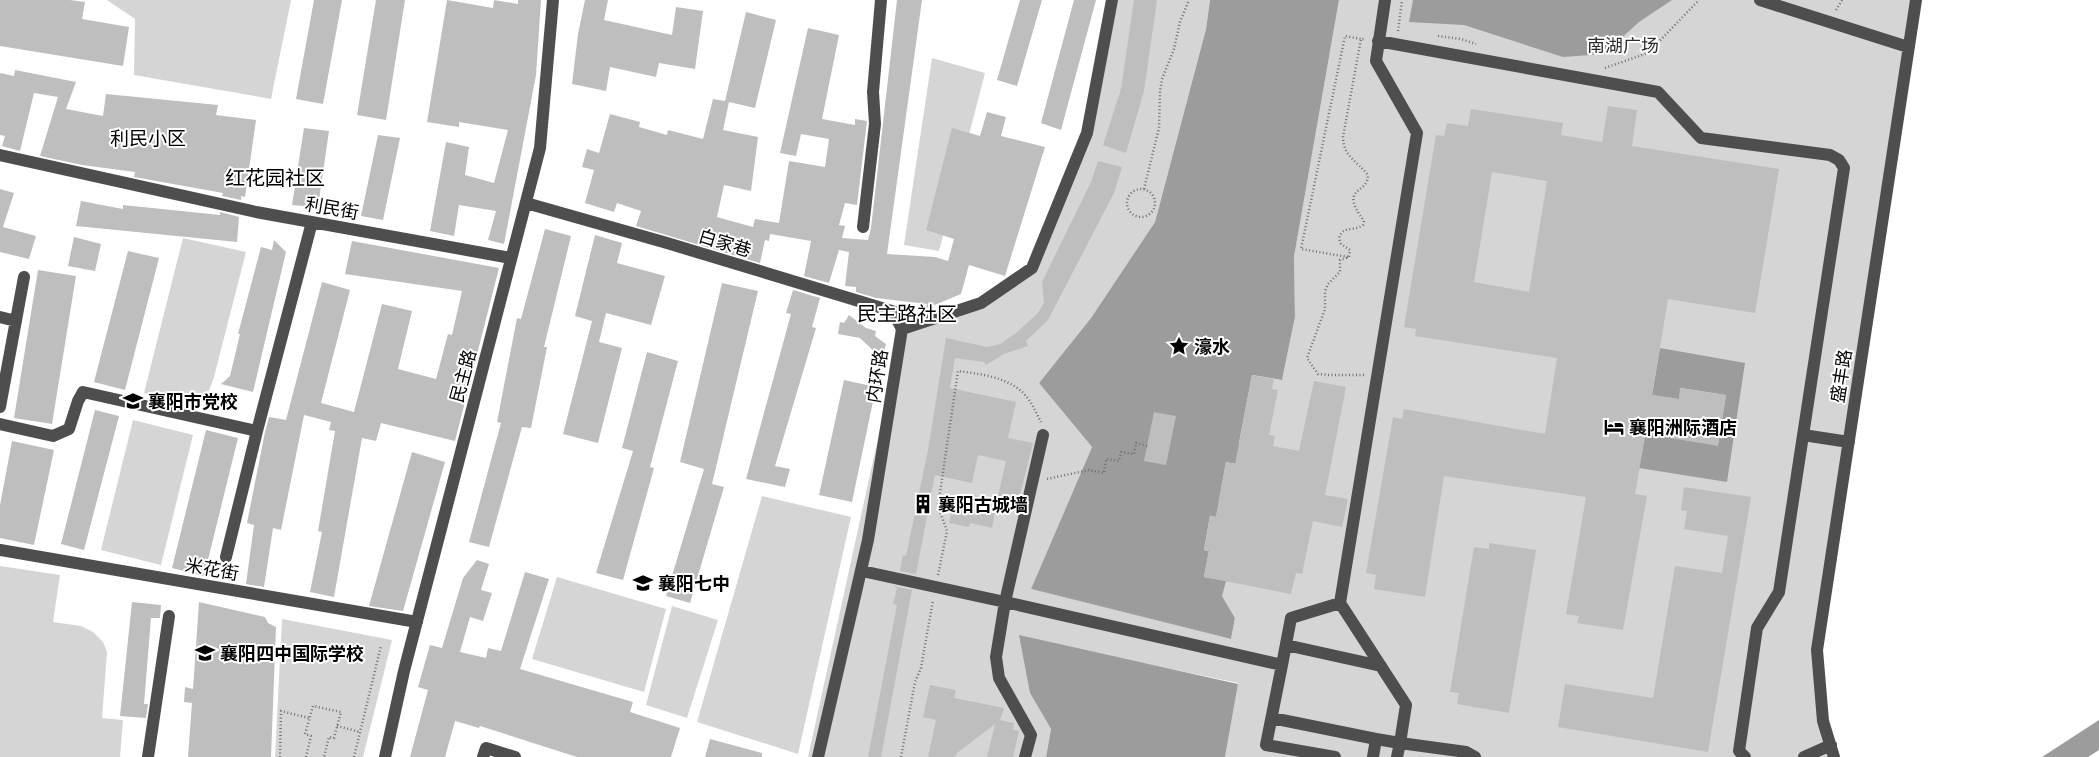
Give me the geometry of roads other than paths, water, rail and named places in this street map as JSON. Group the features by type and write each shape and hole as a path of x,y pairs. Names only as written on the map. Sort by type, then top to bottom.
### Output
{"street":[{"name":"民主路","path":"385,757 417,622 540,148 553,0"},
{"path":"864,227 875,124 872,92 881,0"},
{"name":"内环路","path":"818,757 862,571 902,329 981,303 1032,268 1088,133 1112,0"},
{"path":"1385,0 1376,61 1417,133 1340,603 1406,705 1397,757"},
{"path":"1760,0 1908,47"},
{"name":"盛丰路","path":"1832,751 1823,721 1817,650 1916,0"},
{"path":"1378,41 1658,92 1701,138 1830,155 1840,160 1844,168 1779,592 1757,628 1739,752 1744,757"},
{"name":"利民街","path":"0,155 256,212 512,258"},
{"name":"白家巷","path":"526,203 667,243 895,312 895,316 902,329"},
{"path":"226,557 312,222"},
{"path":"0,407 24,277"},
{"path":"0,317 16,321"},
{"path":"0,424 53,436 69,429 83,392 257,431"},
{"path":"1803,434 1849,442"},
{"path":"1025,757 1031,735 999,678 996,658 1005,602 1044,435"},
{"name":"米花街","path":"0,550 417,622"},
{"path":"862,571 1282,665"},
{"path":"1335,757 1266,745 1291,618 1340,603"},
{"path":"148,757 169,616"},
{"path":"1286,645 1381,666"},
{"path":"1272,718 1376,739 1466,752 1475,757"},
{"path":"1373,757 1376,739"},
{"path":"483,757 486,748 515,757"},
{"path":"1804,757 1832,751"}],"place":[{"name":"濠水","path":"1179,346"},
{"name":"襄阳市党校","path":"133,401"},
{"name":"襄阳洲际酒店","path":"1614,427"},
{"name":"襄阳古城墙","path":"923,504"},
{"name":"襄阳七中","path":"643,583"},
{"name":"襄阳四中国际学校","path":"205,653"}],"district":[{"name":"利民小区","path":"148,138"},
{"name":"红花园社区","path":"275,177"},
{"name":"民主路社区","path":"907,313"}],"park label":[{"name":"南湖广场","path":"1623,45"}]}
